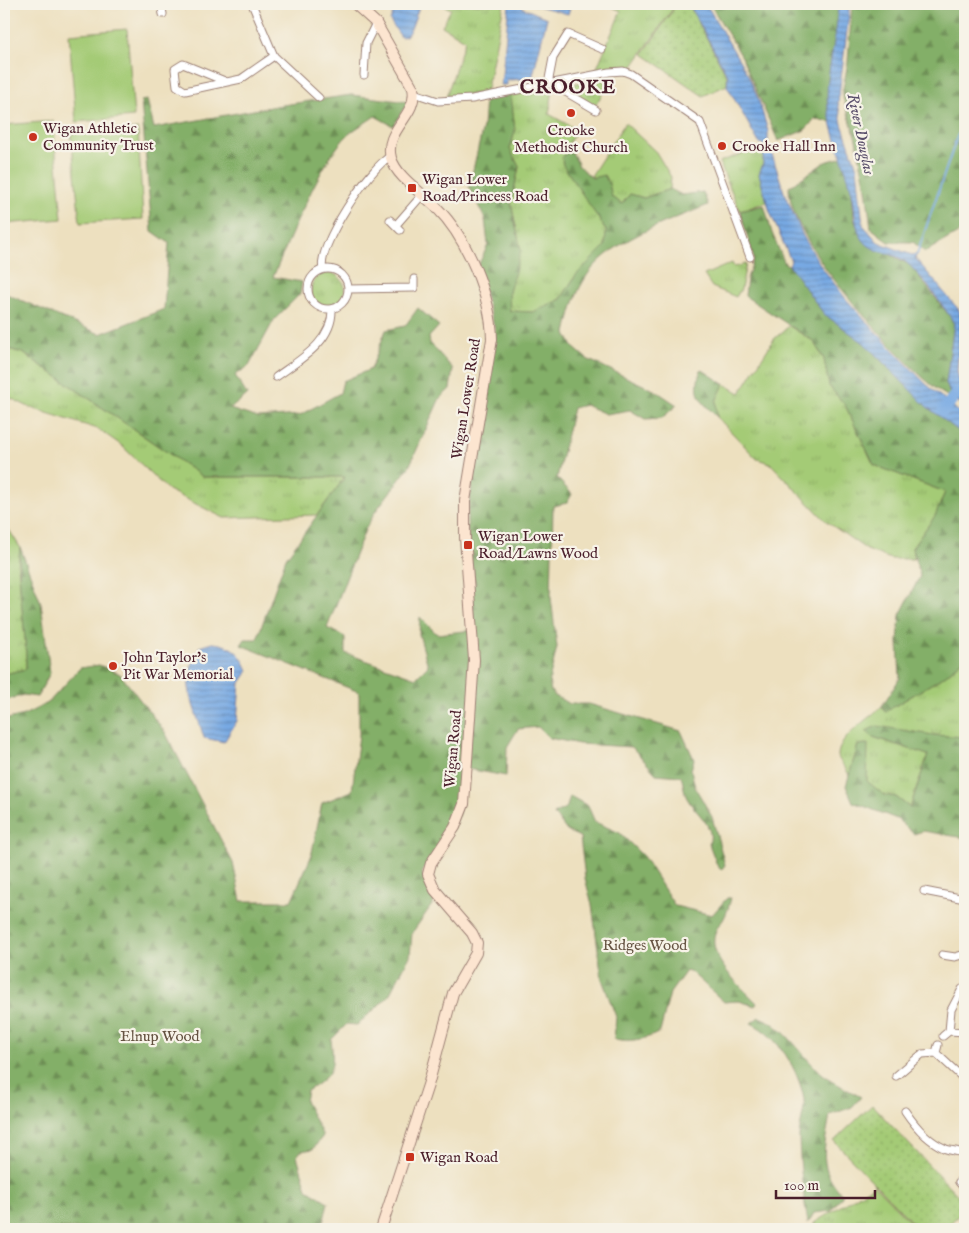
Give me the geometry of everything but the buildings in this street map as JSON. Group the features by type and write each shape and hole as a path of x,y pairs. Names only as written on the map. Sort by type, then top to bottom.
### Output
{"main road":[{"path":"355,4 376,23 414,93 412,104 393,135 390,145 391,156"},
{"name":"Wigan Lower Road","path":"391,156 400,172 444,214 462,240 479,281 491,323 492,339 465,501 465,538 474,646"},
{"name":"Wigan Road","path":"381,1229 429,1082 453,993 476,953 477,942 472,932 435,890 428,874 431,862 458,822 464,804 474,675 474,646"}],"street":[{"path":"162,4 163,14"},
{"path":"252,4 274,56 320,98"},
{"path":"364,74 366,43 376,23"},
{"path":"550,84 553,58 568,34 602,49"},
{"path":"227,82 183,64 175,69 177,86 183,90 227,82 248,76 274,56"},
{"path":"414,93 438,101 472,99 609,72 626,72 697,118 702,126 750,257"},
{"path":"550,84 596,110"},
{"path":"323,269 324,254 346,209 373,170 380,162 391,156"},
{"path":"395,225 423,194"},
{"path":"323,269 340,273 348,289 345,300 332,309 315,305 308,294 309,282 312,276 323,269"},
{"path":"348,289 414,288 414,279"},
{"path":"276,378 319,344 331,323 332,309"},
{"path":"924,891 965,899"},
{"path":"942,955 955,957 965,954"},
{"path":"950,1031 951,1010 962,989"},
{"path":"943,1036 950,1031 965,1032"},
{"path":"936,1053 938,1045"},
{"path":"896,1076 922,1054 936,1053 965,1080"},
{"path":"905,1111 911,1121 931,1141 947,1153 965,1154"},
{"path":"965,1176 959,1182 965,1189"}],"green space":[{"path":"440,4 504,4 486,93 446,97 465,40 442,26 451,9"},
{"path":"606,4 672,4 674,7 631,69 596,70 621,11"},
{"path":"677,4 687,4 690,7 727,76 727,85 703,96 643,54"},
{"path":"710,4 838,4 836,33 828,78 829,108 832,122 815,119 805,130 778,141 742,57"},
{"path":"852,4 965,4 965,229 925,252 913,242 889,242 871,228 866,188 855,135 842,94 848,62"},
{"path":"127,29 134,117 76,122 69,34"},
{"path":"612,77 595,106 560,86"},
{"path":"540,90 553,90 549,114 577,130 564,150 567,152 562,162 606,230 605,246 576,275 561,299 533,312 510,311 508,299 518,236 511,203 519,167 510,149 515,131 511,95"},
{"name":"Elnup Wood","path":"351,95 408,102 393,126 375,116 349,134 327,162 306,201 273,277 302,282 300,294 274,320 249,366 235,375 247,395 230,409 258,418 300,415 340,393 343,381 371,369 386,330 405,326 418,308 439,326 429,337 430,343 453,369 450,389 440,398 409,467 375,512 365,530 327,628 345,637 345,653 416,678 428,666 419,634 420,617 437,634 474,630 467,519 495,329 477,268 488,245 485,219 469,187 483,127 485,99 511,95 515,131 510,149 519,167 511,203 521,251 509,292 510,311 533,312 561,299 576,275 605,246 606,230 563,165 562,158 567,152 572,152 579,166 592,178 604,175 609,184 612,197 622,204 630,194 644,198 670,189 682,195 703,192 708,205 639,234 622,244 606,255 593,268 577,294 566,333 573,347 587,359 656,391 677,405 662,418 645,419 630,410 606,414 585,405 573,408 557,478 572,494 567,503 553,506 551,598 557,647 549,681 551,691 555,696 570,704 589,704 681,731 694,759 691,770 695,787 712,817 725,865 721,870 717,865 709,844 710,837 707,824 689,802 681,776 656,774 632,747 579,744 549,738 538,727 518,729 507,747 506,776 462,768 461,802 456,821 422,873 428,889 436,899 412,933 410,956 388,997 357,1025 347,1024 331,1040 332,1065 330,1071 327,1076 307,1091 305,1101 323,1136 313,1149 301,1151 297,1156 307,1189 328,1202 322,1229 4,1229 4,720 24,715 48,703 80,668 99,665 120,674 165,732 233,863 241,901 291,901 311,857 322,803 352,791 359,735 359,692 241,645 245,639 257,639 286,558 345,477 203,477 23,353 4,348 4,293 100,334 164,309 169,243 152,231 141,101 147,100 154,128 276,106"},
{"path":"53,121 62,219 4,224 4,125"},
{"path":"625,123 656,152 671,177 670,189 644,198 630,194 622,204 612,197 609,184 591,176"},
{"path":"138,129 143,219 80,223 71,134"},
{"path":"763,150 763,164 759,174 767,202 740,211 719,162 745,153"},
{"path":"843,157 852,193 854,219 863,240 910,265 954,324 946,383 951,397 940,391 904,360 845,294 822,263 796,217 792,207 789,187 825,162"},
{"path":"764,205 772,233 785,264 789,265 824,314 864,343 926,406 965,436 965,658 946,675 885,712 882,706 900,678 898,642 900,615 920,576 912,548 935,516 945,492 874,465 845,405 829,386 824,359 813,341 745,296 747,278 754,259 740,211"},
{"path":"732,263 734,267 746,264 741,289 736,297 712,287 704,275"},
{"path":"328,273 340,278 345,290 340,302 328,307 316,302 311,290 316,278"},
{"path":"789,326 813,341 824,359 829,386 845,405 874,465 945,492 935,516 912,548 914,559 891,559 867,550 826,521 770,463 757,459 717,417 716,401 724,384 740,393 774,339"},
{"path":"4,348 23,353 203,477 345,477 317,515 224,518 168,490 121,445 98,429 31,408 4,395"},
{"path":"701,369 724,384 716,401 717,417 699,396 698,385"},
{"path":"4,522 20,547 18,566 26,648 26,670 4,674"},
{"path":"20,547 41,603 50,673 37,697 23,695 4,701 4,674 26,669 19,578"},
{"path":"965,658 965,737 933,735 873,737 928,755 910,808 896,797 884,795 866,781 858,745 849,776 838,756 839,749 849,735 882,706 885,712 946,675"},
{"path":"877,726 933,735 965,737 965,838 923,831 914,834 897,819 853,802 846,786 858,745 868,744 867,781 884,795 896,797 910,808 928,755 873,737 866,731"},
{"name":"Ridges Wood","path":"570,796 588,806 595,822 620,833 643,856 675,906 712,915 727,898 731,898 726,915 715,933 716,953 727,971 757,1003 755,1006 739,1001 724,1002 692,973 686,971 670,993 660,1032 637,1040 614,1039 616,1017 602,979 580,837 567,831 554,814 567,807"},
{"path":"759,1017 783,1032 809,1061 826,1076 861,1097 852,1107 830,1115 824,1158 829,1176 843,1195 831,1211 814,1213 808,1223 799,1149 799,1133 804,1100 797,1077 786,1055 770,1036 751,1023"},
{"path":"872,1105 965,1203 965,1209 944,1229 918,1229 834,1141"},
{"path":"874,1185 917,1229 814,1229 814,1223"}],"water":[{"path":"397,4 420,4 411,29 406,36 401,37 390,21"},
{"path":"509,4 522,4 523,8 547,18 532,79 507,80 507,85 501,85"},
{"path":"531,4 571,4 568,14"},
{"path":"689,4 706,4 748,75 758,98 768,131 768,142 784,192 803,236 821,266 846,299 888,345 926,384 965,417 965,436 926,406 864,343 824,314 789,265 791,261 770,212 759,174 763,164 763,144 759,143 727,86 728,76"},
{"path":"838,4 849,4 849,14 838,103 842,124 857,168 863,225 878,242 912,255 918,253 915,258 959,310 961,318 957,371 960,384 965,393 965,407 951,396 946,383 954,324 951,318 909,264 898,257 867,245 858,229 852,193 830,120 827,98"},
{"path":"212,643 224,645 239,654 248,671 240,683 237,721 224,742 204,738 191,699 189,683 189,677 199,647"}],"waterway":[{"path":"917,254 957,137 965,123"},
{"path":"943,411 957,393"}],"place":[{"name":"Crooke Methodist Church","path":"571,113"},
{"name":"Wigan Athletic Community Trust","path":"33,137"},
{"name":"Crooke Hall Inn","path":"722,146"},
{"name":"Wigan Lower Road/Princess Road","path":"412,188"},
{"name":"Wigan Lower Road/Lawns Wood","path":"468,545"},
{"name":"John Taylor's Pit War Memorial","path":"113,666"},
{"name":"Wigan Road","path":"410,1157"}],"district":[{"name":"CROOKE","path":"568,87"}],"water label":[{"name":"River Douglas","path":"860,134"}]}
